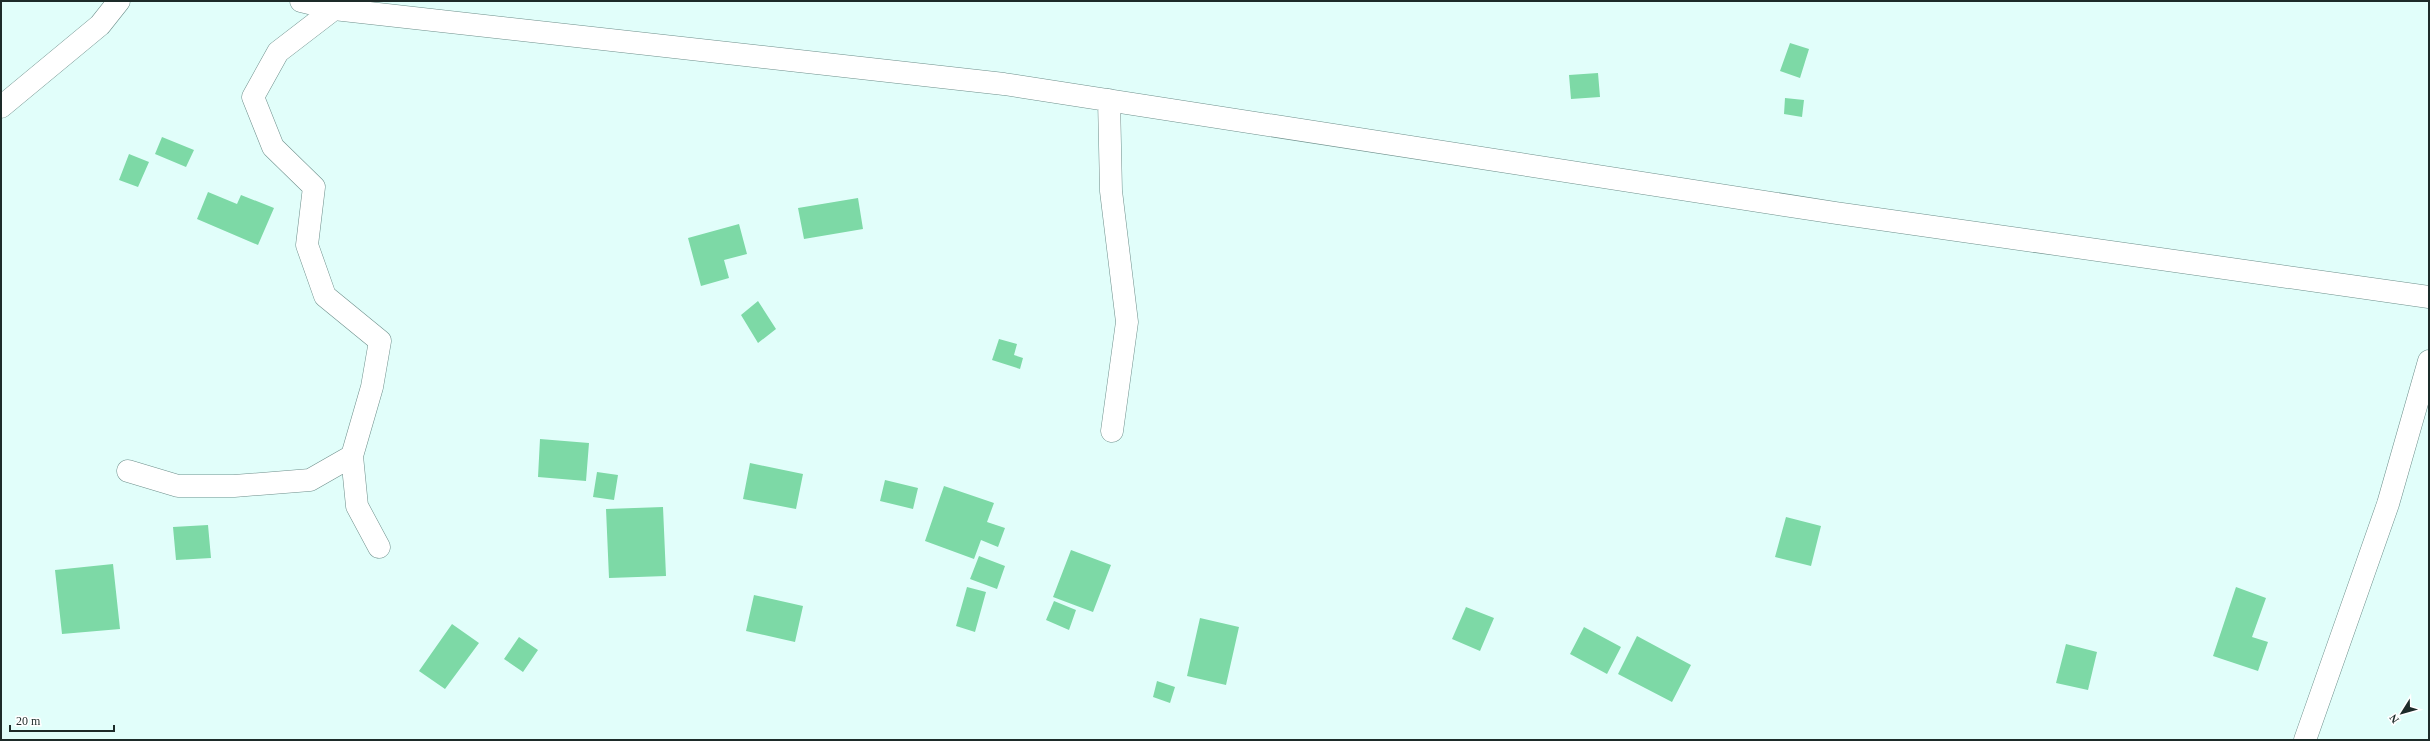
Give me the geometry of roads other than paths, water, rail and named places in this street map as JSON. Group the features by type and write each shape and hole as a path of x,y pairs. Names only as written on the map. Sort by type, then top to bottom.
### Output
{"street":[{"path":"1,107 100,25 119,1"},
{"path":"301,1 334,9 1004,84 1836,213 2429,297"},
{"path":"334,9 278,52 253,97 273,147 314,187 307,245 325,296 380,341 372,387 352,456 357,506 379,547"},
{"path":"1109,100 1111,191 1127,322 1112,431"},
{"path":"2304,740 2388,504 2429,360"},
{"path":"128,471 178,486 234,486 310,480 352,456"}]}
